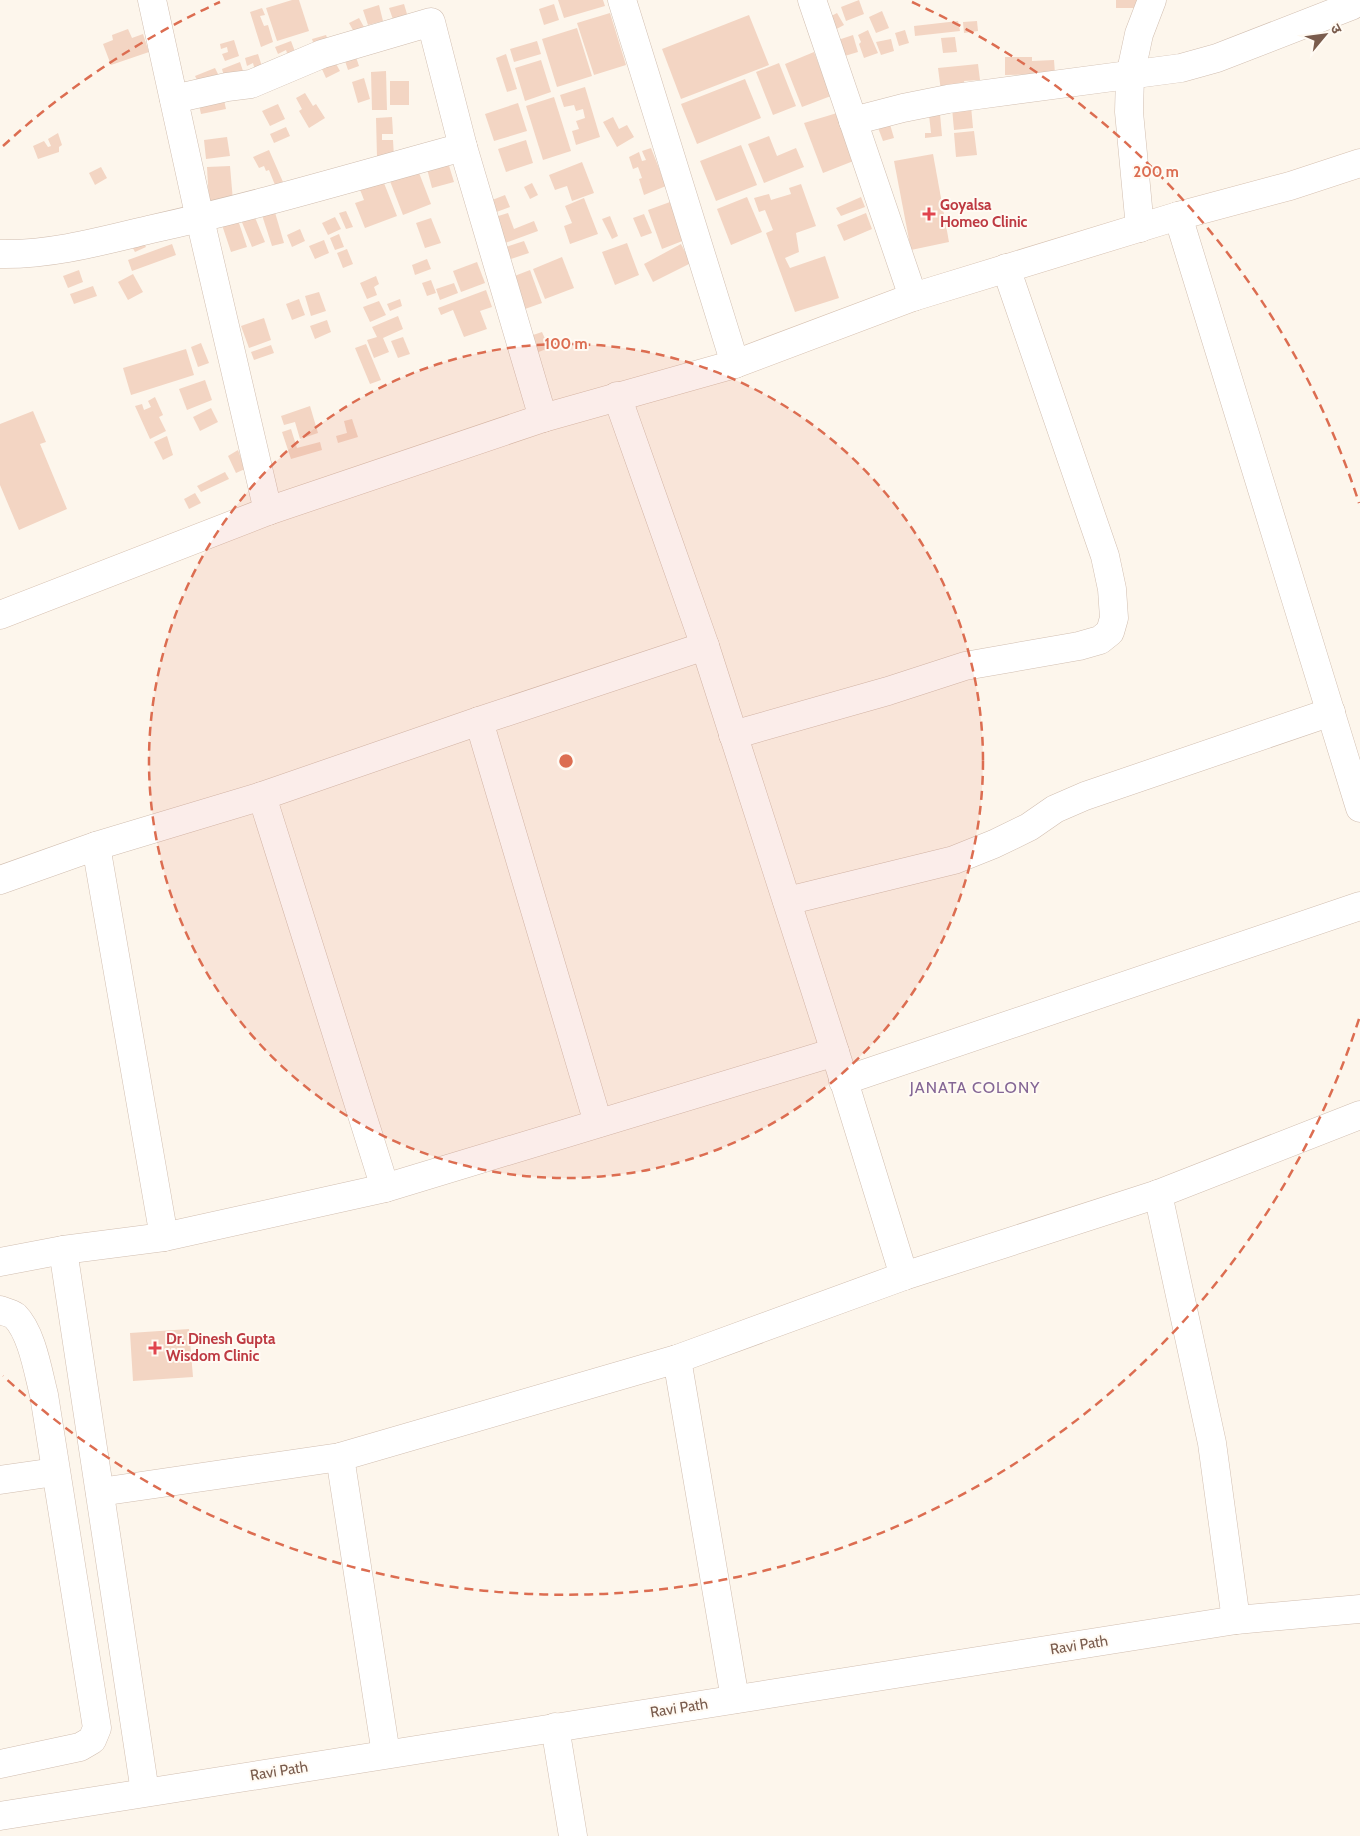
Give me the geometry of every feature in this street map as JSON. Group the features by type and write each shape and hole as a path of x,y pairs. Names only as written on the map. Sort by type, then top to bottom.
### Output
{"street":[{"path":"152,0 200,219 268,511"},
{"path":"622,0 735,364"},
{"path":"812,0 913,298"},
{"path":"1140,228 1129,112 1130,76 1139,34 1152,0"},
{"path":"853,121 948,99 1181,68 1217,58 1351,6"},
{"path":"174,99 227,87 252,84 322,54 431,22 463,147 542,418"},
{"path":"0,254 27,255 68,249 200,219 463,147"},
{"path":"0,615 268,511 542,418 735,364 913,298 1006,268 1178,216 1290,186 1360,163"},
{"path":"1178,216 1360,808"},
{"path":"733,735 888,691 965,666 1079,646 1100,640 1110,632 1114,618 1112,590 1105,556 1006,268"},
{"path":"618,396 704,646 787,901 836,1052 843,1081 904,1276"},
{"path":"0,880 96,846 262,796 704,646"},
{"path":"787,901 954,860 1029,827 1055,809 1085,796 1331,712"},
{"path":"479,721 598,1123"},
{"path":"262,796 385,1188"},
{"path":"96,846 164,1236"},
{"path":"843,1081 1360,906"},
{"path":"0,1262 63,1250 164,1236 385,1188 836,1052"},
{"path":"100,1492 340,1457 677,1358 904,1276 1158,1194 1360,1115"},
{"path":"1158,1194 1212,1443 1236,1620"},
{"path":"63,1250 145,1792"},
{"path":"0,1310 13,1315 23,1327 32,1351 44,1395 97,1728 92,1740 80,1747 0,1764"},
{"path":"677,1358 734,1699"},
{"path":"44,1395 84,1389"},
{"path":"340,1457 386,1754"},
{"path":"0,1480 55,1472"},
{"name":"Ravi Path","path":"0,1816 1236,1620 1360,1609"},
{"path":"84,1655 122,1648"},
{"path":"555,1727 573,1836"}],"building":[{"path":"292,0 299,0 309,31 277,41 266,8"},
{"path":"558,0 603,0 605,6 564,18"},
{"path":"859,0 864,14 846,21 841,7"},
{"path":"1116,0 1139,0 1139,8 1116,8"},
{"path":"404,4 410,24 396,28 389,8"},
{"path":"554,4 559,20 544,25 539,9"},
{"path":"379,5 383,21 368,25 363,10"},
{"path":"262,8 265,15 260,16 264,26 268,25 273,42 261,47 250,12"},
{"path":"882,11 889,28 876,33 869,17"},
{"path":"610,13 626,65 594,75 577,23"},
{"path":"837,13 844,25 829,33 822,21"},
{"path":"749,15 769,65 681,99 662,49"},
{"path":"359,18 369,36 359,41 349,23"},
{"path":"958,21 960,31 915,36 914,26"},
{"path":"977,21 978,31 964,33 963,22"},
{"path":"577,28 592,76 557,87 542,39"},
{"path":"128,29 132,38 143,34 149,52 111,65 103,44 113,40 112,35"},
{"path":"868,30 878,53 864,58 858,35"},
{"path":"905,30 909,43 899,46 895,33"},
{"path":"326,35 331,49 317,54 312,39"},
{"path":"853,35 858,52 838,58 832,42"},
{"path":"955,37 957,52 943,53 941,38"},
{"path":"891,39 894,51 881,55 876,42"},
{"path":"234,40 239,56 225,61 222,54 228,52 227,47 221,49 220,44"},
{"path":"291,41 299,62 289,59 286,50 278,54 275,47"},
{"path":"537,41 541,54 514,62 510,49"},
{"path":"353,48 359,66 348,70 342,52"},
{"path":"814,52 831,96 802,107 785,64"},
{"path":"258,54 265,76 257,78 253,63 247,66 245,58"},
{"path":"506,54 517,89 507,92 496,58"},
{"path":"331,55 340,71 326,78 321,67"},
{"path":"1005,57 1032,57 1032,61 1054,60 1055,74 1005,75"},
{"path":"541,60 551,92 525,101 515,68"},
{"path":"240,62 244,74 225,80 222,69"},
{"path":"779,63 796,106 773,115 756,72"},
{"path":"978,64 980,80 964,81 965,89 941,91 938,68"},
{"path":"215,68 220,78 200,86 195,76"},
{"path":"386,71 387,110 372,110 371,72"},
{"path":"364,78 370,99 358,103 352,82"},
{"path":"745,79 761,118 697,144 681,104"},
{"path":"390,81 409,81 409,105 390,105"},
{"path":"585,87 600,137 576,145 572,131 579,129 576,121 585,118 583,109 576,111 574,105 564,107 560,95"},
{"path":"222,91 226,109 201,114 197,96"},
{"path":"305,93 313,106 316,104 325,118 309,128 299,111 302,109 296,98"},
{"path":"554,97 571,151 543,160 526,106"},
{"path":"518,103 527,131 494,141 485,114"},
{"path":"278,104 285,119 270,126 262,111"},
{"path":"971,106 973,128 954,130 952,108"},
{"path":"837,113 856,160 823,173 804,123"},
{"path":"940,114 942,136 925,138 925,133 931,133 929,115"},
{"path":"392,117 393,134 382,134 382,140 393,140 394,157 377,157 376,118"},
{"path":"613,117 619,129 627,125 634,137 617,147 603,122"},
{"path":"889,121 894,138 883,141 877,125"},
{"path":"286,127 290,136 274,143 270,134"},
{"path":"974,131 977,155 956,157 954,133"},
{"path":"58,133 62,145 59,147 59,152 38,159 33,146 44,141 48,147 51,146 48,139"},
{"path":"769,136 777,156 796,148 804,167 764,183 748,144"},
{"path":"227,137 230,156 206,159 204,140"},
{"path":"526,140 533,163 506,172 498,149"},
{"path":"741,145 757,185 716,201 700,161"},
{"path":"651,148 666,186 644,195 639,179 642,178 638,167 633,169 629,157 639,152 642,161 646,160 642,151"},
{"path":"269,150 283,182 275,185 269,170 266,171 264,166 259,168 253,157"},
{"path":"933,154 949,242 911,250 894,161"},
{"path":"447,159 454,182 432,188 426,165"},
{"path":"582,162 594,193 572,201 567,186 555,190 549,175"},
{"path":"416,165 431,204 403,215 388,176"},
{"path":"230,166 233,201 209,202 207,167"},
{"path":"101,167 107,178 95,185 89,173"},
{"path":"382,178 397,216 365,228 355,203 364,200 359,187"},
{"path":"532,183 538,195 530,199 524,187"},
{"path":"801,184 816,226 796,233 799,252 785,258 790,268 825,256 839,298 795,312 766,233 773,230 765,210 759,212 754,198 769,194 771,200 791,194 789,188"},
{"path":"505,195 510,207 491,214 487,202"},
{"path":"747,197 762,232 731,245 717,209"},
{"path":"861,197 865,207 841,216 836,208"},
{"path":"584,198 598,234 570,244 564,226 572,223 565,206"},
{"path":"670,202 685,240 662,249 648,210"},
{"path":"274,209 284,243 272,246 261,212"},
{"path":"252,210 265,242 252,247 239,215"},
{"path":"346,211 353,227 346,229 339,213"},
{"path":"508,213 514,229 534,221 538,231 505,243 495,217"},
{"path":"866,213 872,229 844,241 837,225"},
{"path":"644,214 652,233 641,237 633,218"},
{"path":"610,216 618,236 612,239 602,219"},
{"path":"237,217 247,247 231,252 221,222"},
{"path":"335,217 341,229 328,235 322,223"},
{"path":"431,218 441,243 425,248 416,223"},
{"path":"300,229 305,241 292,247 287,235"},
{"path":"339,234 344,247 335,250 330,238"},
{"path":"140,235 146,247 135,252 129,241"},
{"path":"324,240 329,253 315,259 309,246"},
{"path":"524,241 529,253 511,259 506,247"},
{"path":"627,243 639,275 615,285 602,252"},
{"path":"172,244 176,255 132,271 128,260"},
{"path":"681,244 691,263 653,282 644,264"},
{"path":"347,249 353,264 343,268 337,253"},
{"path":"562,257 574,288 545,299 533,269"},
{"path":"427,259 431,269 415,275 412,265"},
{"path":"477,262 485,283 461,292 453,271"},
{"path":"79,270 83,282 68,288 63,276"},
{"path":"530,270 542,303 525,309 512,277"},
{"path":"133,274 143,292 128,300 118,282"},
{"path":"376,276 379,284 374,287 377,295 367,299 360,283"},
{"path":"431,280 436,293 427,296 422,283"},
{"path":"454,283 458,293 440,300 436,289"},
{"path":"93,286 97,296 74,304 70,294"},
{"path":"486,290 492,307 480,311 487,329 464,337 453,310 441,315 438,308"},
{"path":"319,292 326,311 311,316 305,296"},
{"path":"299,299 305,315 292,320 286,304"},
{"path":"400,299 402,306 390,311 387,304"},
{"path":"379,301 386,315 370,322 363,307"},
{"path":"398,316 403,329 383,338 389,352 374,358 367,340 377,337 372,327"},
{"path":"264,318 271,340 249,348 241,326"},
{"path":"327,320 331,332 315,339 310,326"},
{"path":"542,332 546,341 556,336 559,344 536,353 530,336"},
{"path":"403,337 410,354 398,358 391,341"},
{"path":"201,343 209,363 198,367 191,347"},
{"path":"366,344 381,380 370,384 355,348"},
{"path":"271,345 274,353 254,360 251,352"},
{"path":"186,349 194,375 131,395 123,368"},
{"path":"205,380 212,400 187,410 179,389"},
{"path":"155,397 163,415 159,417 166,431 150,439 135,406 142,404 144,410 151,407 148,401"},
{"path":"310,406 318,433 300,439 295,422 284,425 281,416"},
{"path":"211,408 218,422 200,431 193,417"},
{"path":"33,411 46,442 40,444 67,509 19,530 0,485 0,424"},
{"path":"352,419 358,437 338,443 336,436 347,433 344,421"},
{"path":"291,429 297,448 320,442 322,450 291,459 282,432"},
{"path":"167,436 173,455 163,460 154,442"},
{"path":"238,450 245,469 236,473 228,456"},
{"path":"225,472 229,479 201,492 197,486"},
{"path":"195,493 201,503 189,509 184,499"},
{"path":"189,1329 193,1377 133,1381 130,1333"}],"place":[{"name":"Goyalsa Homeo Clinic","path":"929,214"},
{"name":"Dr. Dinesh Gupta Wisdom Clinic","path":"155,1348"}],"district":[{"name":"JANATA COLONY","path":"975,1087"}]}
